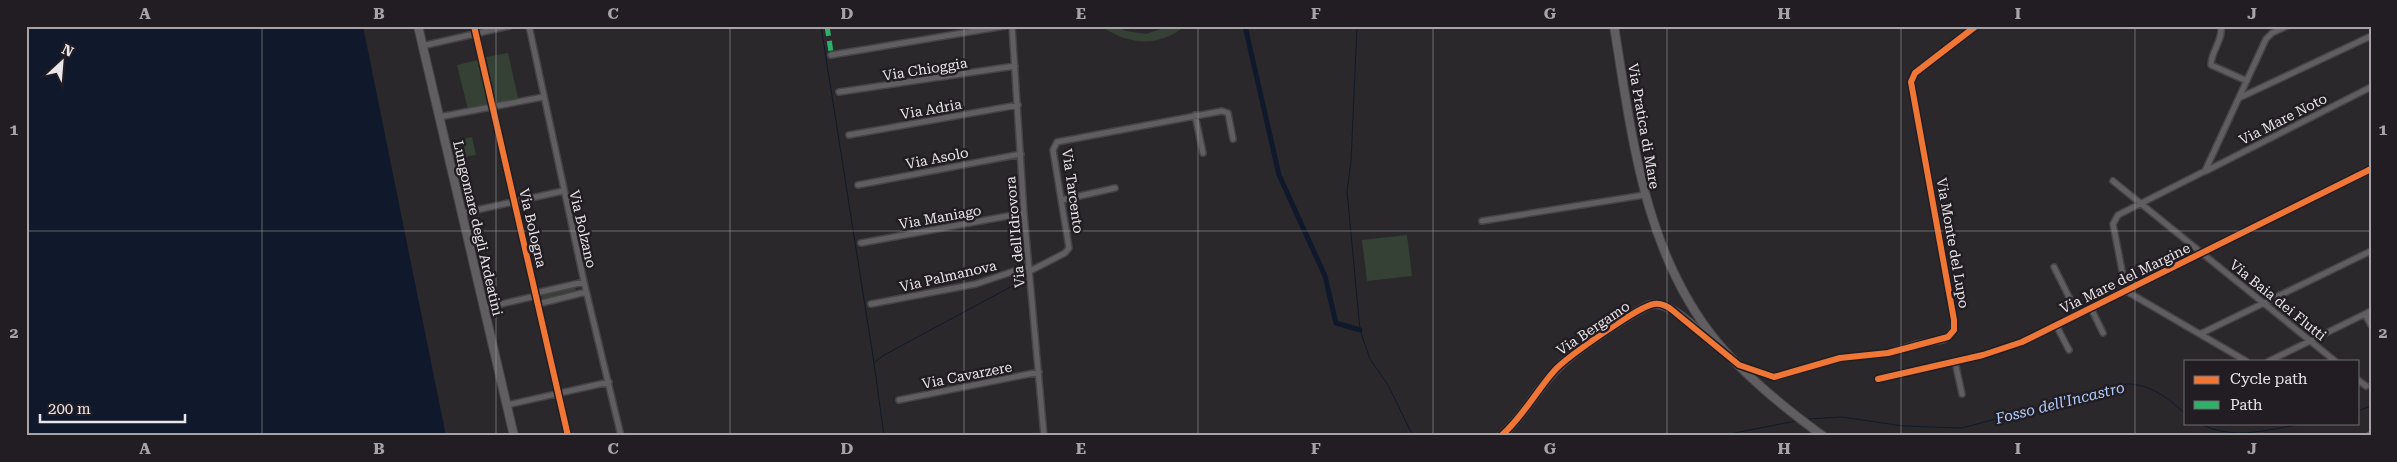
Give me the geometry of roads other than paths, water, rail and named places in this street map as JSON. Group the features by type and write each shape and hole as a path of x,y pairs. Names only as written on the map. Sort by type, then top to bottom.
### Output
{"street":[{"name":"Lungomare degli Ardeatini","path":"418,26 514,436"},
{"name":"Via Bologna","path":"474,26 568,436"},
{"path":"422,46 509,26"},
{"name":"Via Bolzano","path":"529,26 563,191 622,436"},
{"path":"832,55 1005,26"},
{"name":"Via dell'Idrovora","path":"1012,26 1024,213 1044,436"},
{"name":"Via Pratica di Mare","path":"1614,26 1636,162 1644,195 1666,254 1686,294 1714,339 1739,365 1820,433"},
{"name":"Via Monte del Lupo","path":"1739,365 1776,377 1845,357 1888,353 1912,345 1943,340 1952,333 1954,320 1911,82 1915,73 1976,26"},
{"path":"2221,26 2221,39 2211,60 2211,65 2247,81"},
{"path":"2270,26 2274,33"},
{"path":"2205,171 2266,39 2287,26"},
{"path":"2239,98 2371,36"},
{"name":"Via Chioggia","path":"839,92 1015,66"},
{"name":"Via Mare Noto","path":"2126,291 2112,224 2116,216 2371,87"},
{"path":"439,117 543,96"},
{"name":"Via Adria","path":"849,135 1018,105"},
{"name":"Via Tarcento","path":"1029,268 1069,249 1053,150 1056,142 1222,110 1227,112 1232,139"},
{"path":"1195,116 1202,153"},
{"name":"Via Asolo","path":"858,185 1021,154"},
{"name":"Via Mare del Margine","path":"1878,379 2006,349 2203,254 2371,169"},
{"name":"Via Baia dei Flutti","path":"2113,181 2334,360"},
{"path":"1062,200 1115,188"},
{"path":"462,213 563,191"},
{"path":"1482,221 1644,195"},
{"name":"Via Maniago","path":"861,243 1024,213"},
{"path":"2200,334 2371,251"},
{"path":"2054,267 2078,315"},
{"name":"Via Palmanova","path":"871,304 976,284 1029,268"},
{"path":"484,308 584,282"},
{"path":"2126,291 2244,360"},
{"path":"538,304 586,292"},
{"name":"Via Bergamo","path":"1501,436 1517,420 1563,362 1636,313 1653,304 1660,304 1671,309 1739,365"},
{"path":"2091,308 2103,333"},
{"path":"2271,360 2371,311"},
{"path":"2365,314 2371,325"},
{"path":"2056,325 2069,350"},
{"path":"1955,362 1962,394"},
{"name":"Via Cavarzere","path":"899,400 1039,372"},
{"path":"507,405 609,382"},
{"path":"2360,382 2366,386"}],"water":[{"path":"26,26 363,26 446,436 26,436"}],"waterway":[{"path":"821,26 884,436"},
{"path":"1245,26 1279,175 1325,276 1336,323 1360,330"},
{"path":"1357,26 1351,162 1347,191 1360,330 1370,359 1388,385 1413,436"},
{"path":"875,362 884,355 1016,284"},
{"name":"Fosso dell'Incastro","path":"1808,419 1842,417 1903,426 1962,428 2127,384 2144,387 2159,393 2184,412"},
{"name":"Fosso dell'Incastro","path":"2360,410 2371,406"},
{"name":"Fosso dell'Incastro","path":"1719,436 1796,421"},
{"name":"Fosso dell'Incastro","path":"2201,424 2212,429 2238,433 2266,431 2302,424"}]}
